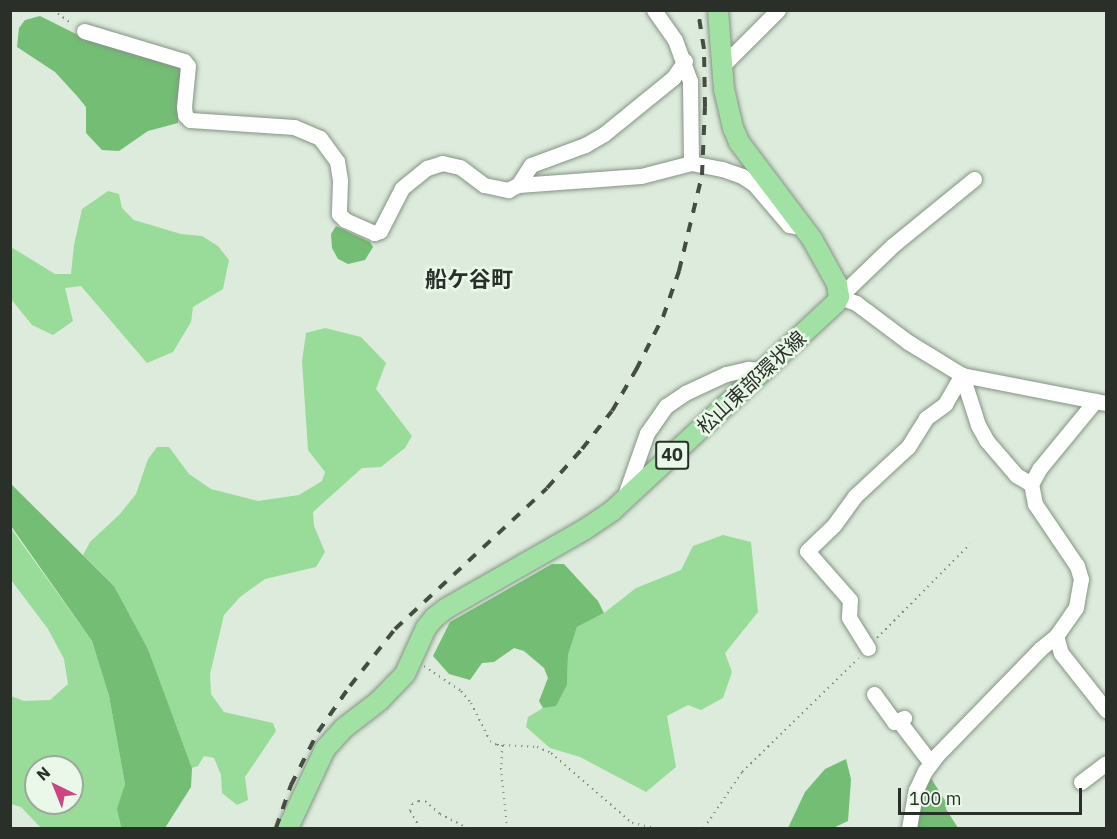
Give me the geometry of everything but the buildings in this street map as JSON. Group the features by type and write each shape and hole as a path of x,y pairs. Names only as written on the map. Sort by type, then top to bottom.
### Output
{"main road":[{"path":"718,10 728,109 739,142 804,228 837,284 839,297"},
{"name":"松山東部環状線","path":"288,828 325,749 344,728 393,688 414,659 426,628 447,608 591,526 623,501 832,309 839,297"}],"street":[{"path":"654,10 675,40 685,61 690,81 691,163"},
{"path":"723,65 778,10"},
{"path":"84,32 184,61 188,66 184,107 185,115 190,120 294,127 321,138 337,161 340,181 339,214 345,220 374,233 380,231 402,188 427,168 442,163 460,167 483,184 496,189 508,190 518,185 641,176 691,163 742,176 754,184 789,225 804,228"},
{"path":"518,185 531,165 585,145 604,134 673,78 685,61"},
{"path":"974,179 893,245 839,297 856,303 908,342 962,375 1101,402"},
{"path":"623,501 647,433 666,406 686,393 726,374 748,369 763,370"},
{"path":"962,375 978,425 987,441 1016,475 1031,484"},
{"path":"868,648 849,617 850,600 807,551 834,525 855,496 908,447 926,418 945,404 962,375"},
{"path":"909,828 915,790 931,763 1040,649 1056,636 1076,607 1080,579 1077,566 1035,504 1031,484 1040,468 1101,402"},
{"path":"1056,636 1061,653 1107,710"},
{"path":"874,694 894,722 902,718 931,763"},
{"path":"1081,782 1106,763 1095,751"}],"path":[{"path":"53,10 84,32"},
{"path":"704,828 742,772 970,544"},
{"path":"414,659 461,691 471,703 490,741 502,746 537,747 551,753 632,824 655,828"},
{"path":"502,746 501,768 507,828"},
{"path":"420,828 410,811 412,804 419,801 425,801 440,814 467,828"}],"shaded area":[{"path":"40,16 86,39 179,62 182,70 178,123 148,131 119,151 102,150 86,133 86,107 77,96 55,72 17,47 19,28 25,20"},
{"path":"108,191 119,194 122,208 134,220 181,234 202,236 218,246 229,260 223,289 193,307 191,322 173,352 147,363 81,286 65,288 73,321 53,335 32,325 11,299 11,247 55,274 71,274 74,245 82,209"},
{"path":"336,226 370,242 373,247 365,260 348,264 338,259 332,248 331,234"},
{"path":"325,328 361,337 386,363 376,389 412,436 405,448 381,467 362,468 313,512 314,526 325,552 316,567 265,579 240,597 224,615 210,674 211,694 224,712 273,723 276,731 245,777 248,800 237,805 222,793 221,775 214,758 204,756 198,766 192,768 148,649 114,586 83,555 90,542 120,514 136,494 148,459 157,447 169,447 189,474 211,489 258,501 299,495 322,481 325,472 308,450 302,361 306,333"},
{"path":"11,484 114,586 148,649 192,768 191,787 165,828 123,828 121,826 117,809 125,784 109,696 92,641 11,526"},
{"path":"10,527 92,641 109,696 125,784 118,809 123,828 41,828 29,815 84,815 84,755 24,755 24,810 11,804 11,696 24,701 50,700 68,684 64,659 48,629 11,580"},
{"path":"723,535 751,542 758,612 725,653 732,672 723,698 701,710 688,705 667,716 676,767 646,792 580,757 550,748 526,727 528,717 543,708 556,705 567,685 568,655 577,627 604,613 636,588 681,570 693,546"},
{"path":"552,564 564,564 598,601 604,613 577,627 568,655 567,685 556,706 543,708 539,701 548,678 544,668 524,651 514,648 494,662 482,663 470,680 449,674 433,656 450,622"},
{"path":"846,759 851,779 848,821 833,828 788,828 805,792 825,769"},
{"path":"929,775 946,802 946,809 958,828 915,828 917,807"}],"railway":[{"path":"276,828 291,785 318,732 350,686 395,629 547,488 612,411 636,370 663,317 679,271 702,175 705,107 704,49 698,10"}],"district":[{"name":"船ケ谷町","path":"469,279"}]}
